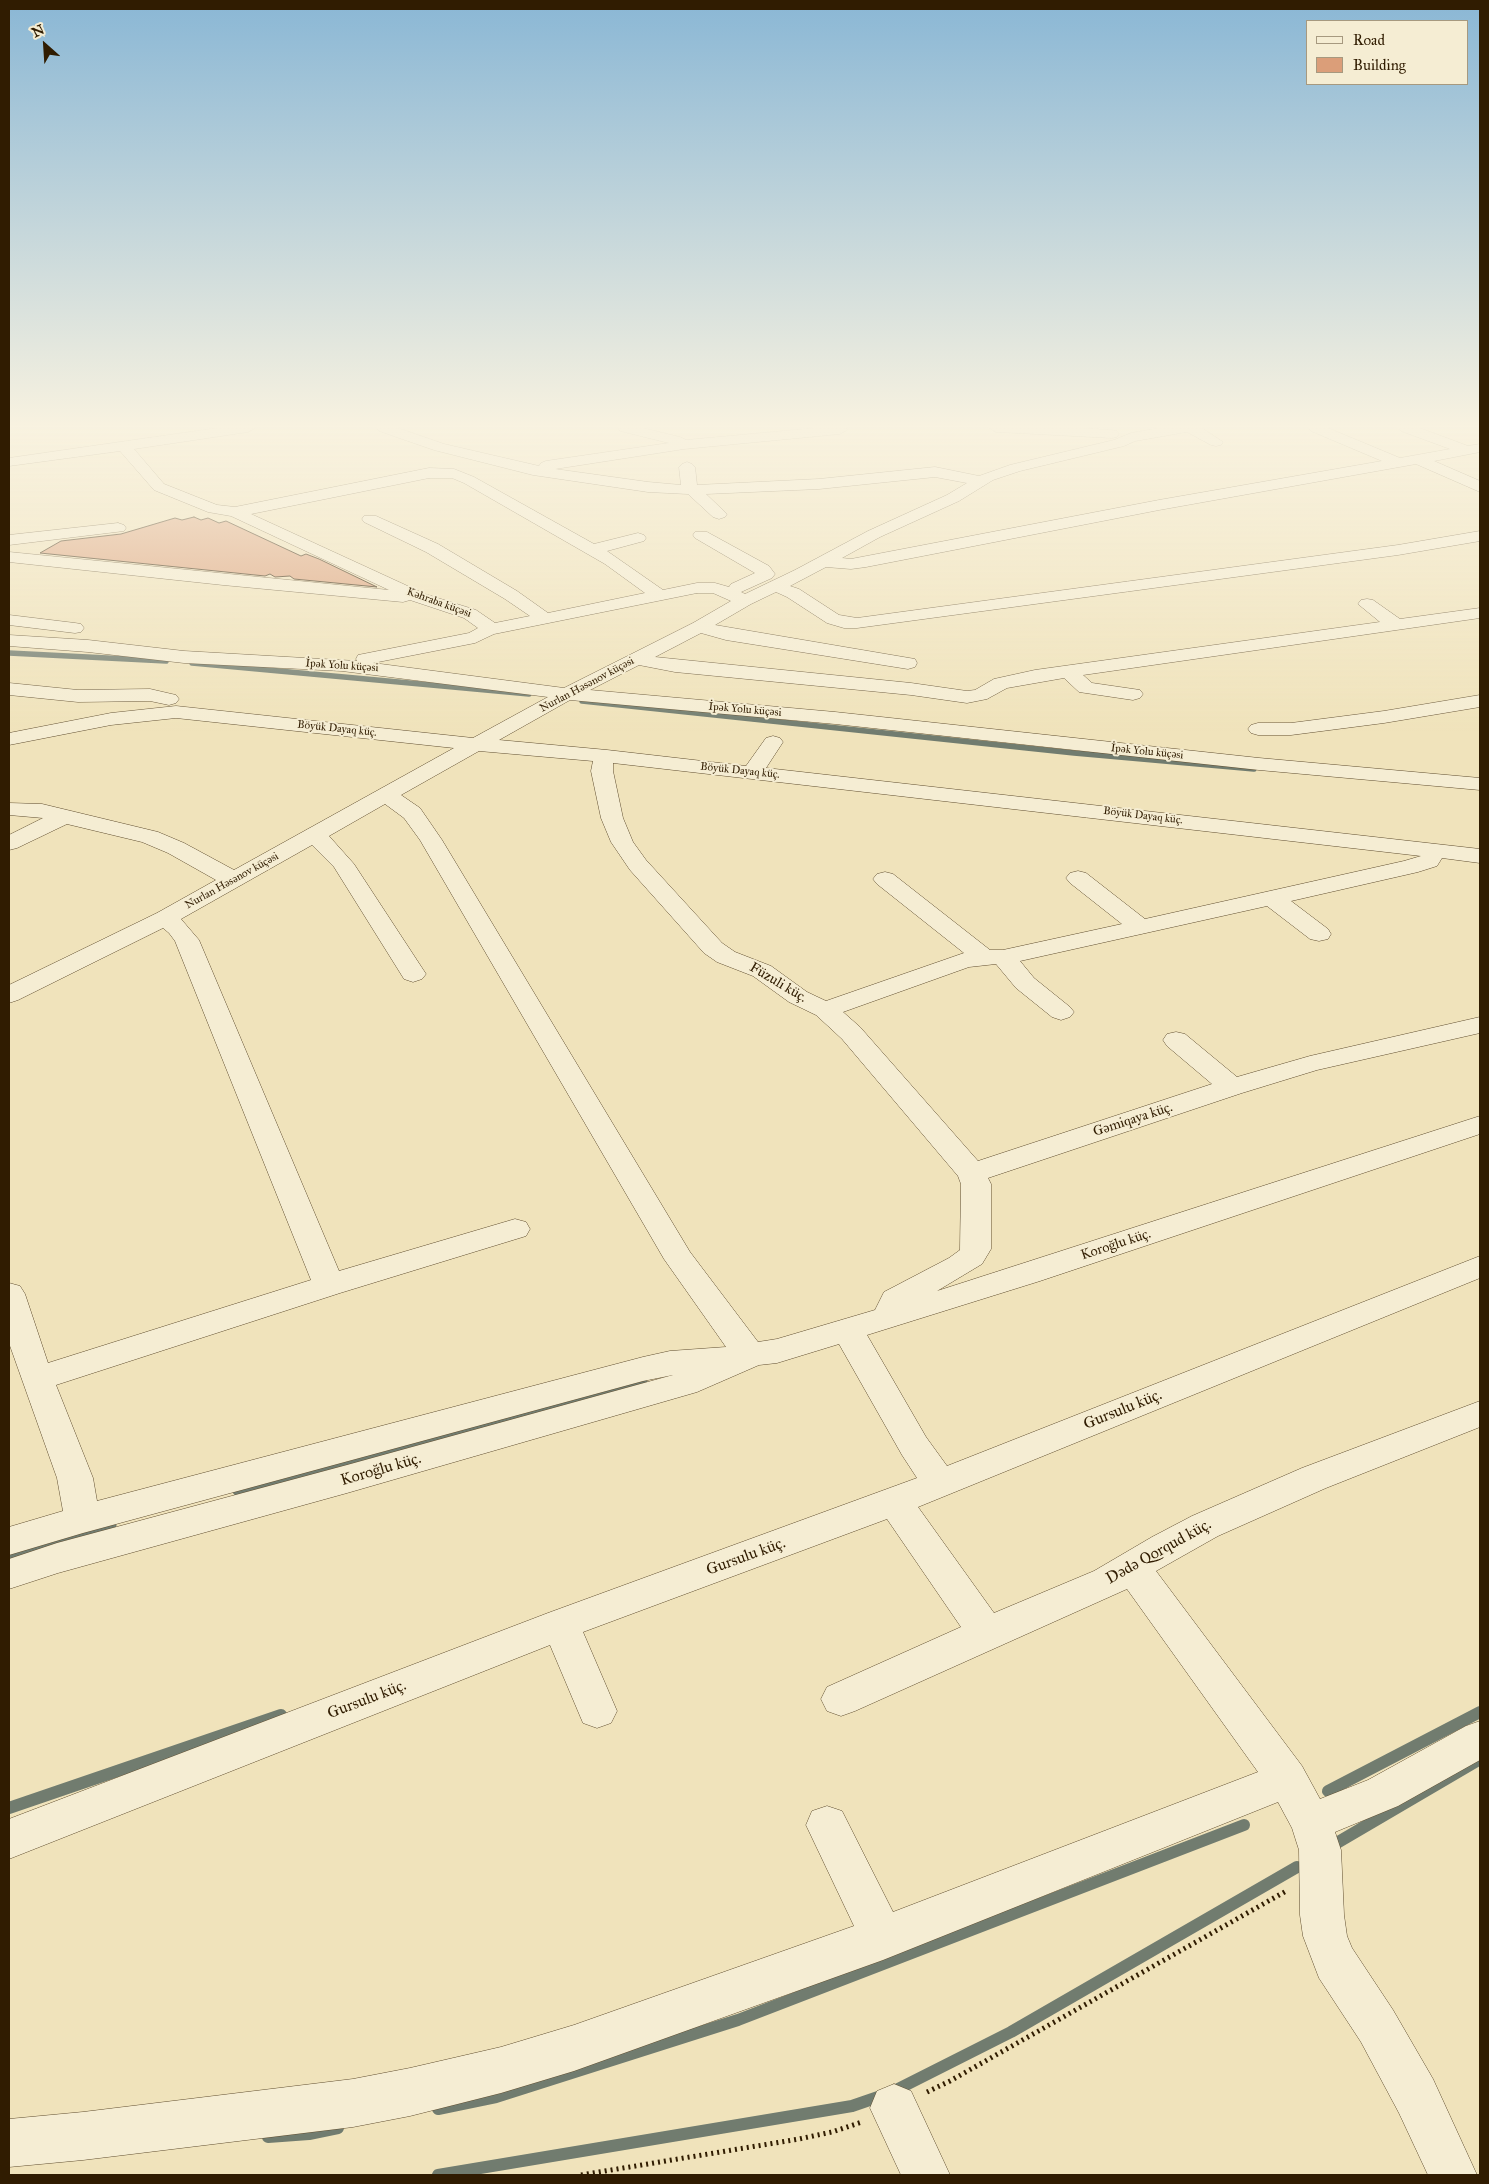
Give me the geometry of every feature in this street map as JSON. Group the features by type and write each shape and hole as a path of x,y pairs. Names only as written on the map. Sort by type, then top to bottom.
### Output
{"street":[{"path":"13,534 84,530"},
{"name":"Kəhraba küçəsi","path":"273,530 419,598 470,614 487,625 481,633"},
{"path":"393,530 432,548 512,595 544,618"},
{"path":"556,530 593,549 629,572 660,596"},
{"name":"Nurlan Həsənov küçəsi","path":"9,995 165,918 479,745 567,694 699,627 736,596 775,586 825,562 883,530"},
{"path":"825,562 851,564 866,562 1036,530"},
{"path":"342,665 544,618 707,587 736,596 766,574 763,570 701,535"},
{"path":"775,586 798,596 833,619 844,623 857,623 1398,550 1480,536"},
{"path":"593,549 638,538"},
{"path":"9,556 223,580 419,598"},
{"path":"1367,604 1397,625"},
{"path":"636,659 675,666 967,697 980,695 1001,683 1480,613"},
{"path":"9,620 206,644 211,649 210,659"},
{"path":"699,627 726,634 908,664"},
{"path":"390,670 409,661 461,649 470,644 481,633"},
{"name":"İpək Yolu küçəsi","path":"9,641 210,659 342,665 567,694 835,718 1259,764 1480,784"},
{"path":"985,669 1001,683"},
{"path":"1069,672 1086,688 1133,694"},
{"path":"9,689 78,696 163,697 174,702 176,712"},
{"path":"1258,729 1290,729 1480,701"},
{"name":"Böyük Dayaq küç.","path":"9,739 120,718 176,712 752,772 1480,856"},
{"path":"752,772 773,742"},
{"name":"Füzuli küç.","path":"607,756 602,764 602,771 612,818 622,842 638,865 714,948 726,957 762,971 798,996 825,1010 851,1033 972,1173"},
{"path":"385,796 401,804 412,813 431,840 679,1259 750,1356"},
{"path":"9,809 30,809 128,830 176,848 234,880"},
{"path":"9,844 64,817"},
{"path":"312,836 324,842 343,864 413,974"},
{"path":"825,1010 940,968 1141,928 1410,867 1429,861 1435,851"},
{"path":"1078,878 1141,928"},
{"path":"885,879 993,957 1061,1012"},
{"path":"1273,899 1319,934"},
{"path":"165,918 178,928 187,940 329,1286"},
{"name":"Gəmiqaya küç.","path":"972,1173 1232,1087 1310,1064 1480,1025"},
{"path":"1176,1040 1232,1087"},
{"name":"Koroğlu küç.","path":"9,1542 83,1518 643,1368 670,1363 777,1352 1029,1274 1480,1125"},
{"path":"891,1316 894,1300 960,1265 971,1257 976,1249 976,1184 972,1173"},
{"path":"37,1379 515,1229"},
{"name":"Gursulu küç.","path":"9,1839 561,1624 894,1502 1480,1266"},
{"path":"9,1294 37,1379 75,1478 83,1518"},
{"path":"848,1330 914,1446 940,1484"},
{"name":"Koroğlu küç.","path":"9,1574 57,1558 348,1479 697,1380 750,1356"},
{"name":"Dədə Qorqud küç.","path":"841,1699 1092,1588 1133,1568 1165,1547 1214,1522 1314,1478 1480,1414"},
{"path":"894,1502 987,1633"},
{"path":"1133,1568 1286,1779 1311,1822 1320,1850 1322,1915 1325,1936 1335,1962 1376,2026 1416,2096 1453,2175"},
{"path":"561,1624 597,1711"},
{"path":"1311,1822 1383,1793 1480,1739"},
{"path":"9,2142 83,2136 353,2103 419,2090 501,2070 574,2048 883,1938 1286,1779"},
{"path":"827,1825 883,1938"},
{"path":"894,2108 926,2175"}],"path":[{"path":"580,2175 832,2132 862,2122 950,2080 1265,1902 1322,1872"}],"building":[{"path":"135,530 245,530 301,556 306,554 319,559 377,587 294,579 290,576 275,577 270,574 265,576 40,553 61,541 121,534"}],"waterway":[{"path":"9,653 166,661"},
{"path":"192,663 529,694"},
{"path":"582,701 1074,753 1254,769"},
{"path":"237,1491 643,1382"},
{"path":"9,1558 112,1525"},
{"path":"1328,1791 1480,1712"},
{"path":"9,1808 281,1715"},
{"path":"1335,1844 1480,1759"},
{"path":"438,2109 496,2097 738,2020 1244,1825"},
{"path":"894,2091 1011,2032 1297,1867"},
{"path":"438,2175 852,2106 884,2095"},
{"path":"268,2137 309,2134 338,2128"}]}
